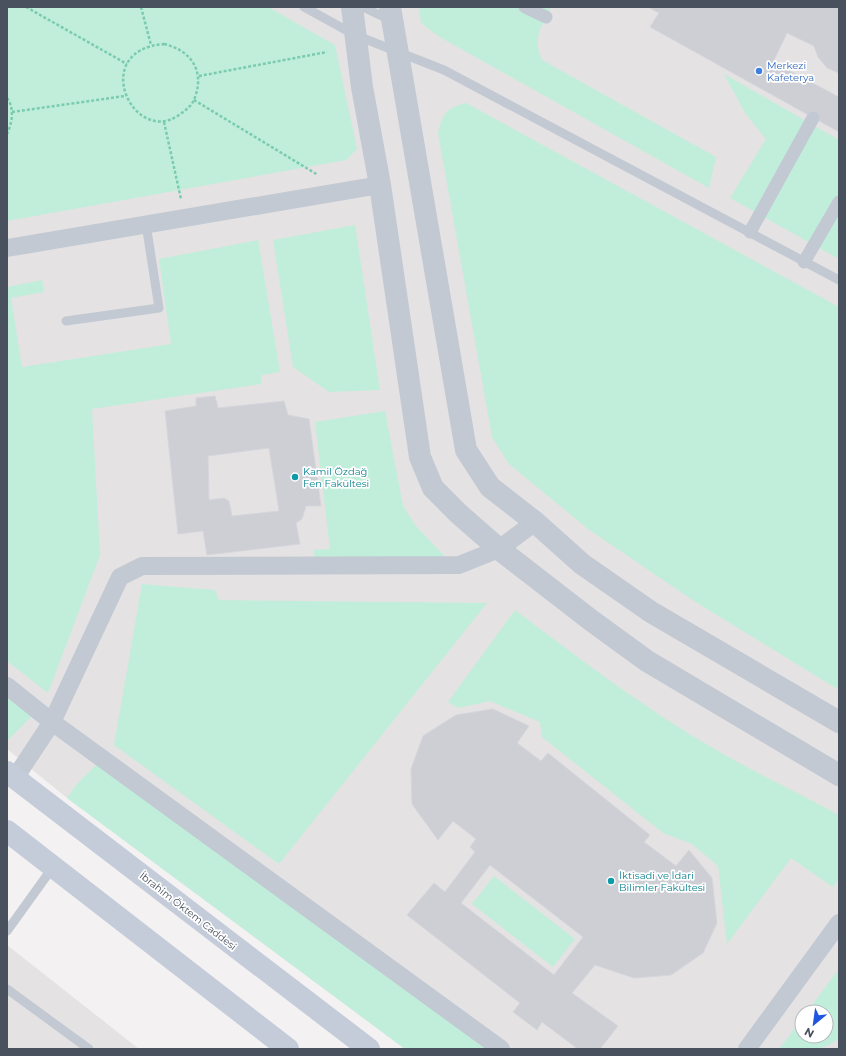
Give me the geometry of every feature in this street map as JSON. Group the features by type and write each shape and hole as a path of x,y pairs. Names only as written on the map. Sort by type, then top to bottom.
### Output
{"main road":[{"name":"İbrahim Öktem Caddesi","path":"11,775 369,1049"},
{"path":"7,831 288,1049"}],"street":[{"path":"352,7 362,87 380,185 420,457 433,488 459,514 499,549 592,621 647,661 839,775"},
{"path":"525,7 546,17"},
{"path":"391,14 466,450 490,487 535,522 582,564 651,612 839,722"},
{"path":"750,232 813,118"},
{"path":"7,248 380,185"},
{"path":"804,262 839,202"},
{"path":"11,775 52,722 120,577 142,566 460,565 499,549 535,522"},
{"path":"7,686 52,722 501,1049"},
{"path":"747,1049 837,930"}],"lane":[{"path":"304,7 355,35 444,70 839,280"},
{"path":"363,7 391,14"},
{"path":"66,321 159,308 146,224"},
{"path":"7,931 53,868"},
{"path":"7,989 89,1049"}],"path":[{"path":"26,7 127,64"},
{"path":"141,7 150,45"},
{"path":"164,44 176,46 187,54 195,64 199,76 198,88 194,100 187,110 164,122 141,114 132,106 125,96 122,83 124,70 127,64 139,50 150,45 164,44"},
{"path":"199,76 327,52"},
{"path":"12,112 125,96"},
{"path":"7,98 12,112 11,124 7,134"},
{"path":"194,100 344,191"},
{"path":"164,122 185,217"}],"shaded area":[{"path":"7,7 839,7 839,1049 405,1049 67,798 7,749"},
{"path":"7,945 139,1049 7,1049"}],"green space":[{"path":"7,7 268,7 335,45 357,149 346,160 7,221"},
{"path":"419,7 551,7 539,33 538,45 542,60 716,157 709,188 438,36 421,23"},
{"path":"724,74 839,140 839,259 730,198 766,139 745,113"},
{"path":"466,103 839,307 839,690 694,601 588,529 509,464 492,437 438,133 446,113 453,107"},
{"path":"355,225 380,390 329,392 293,367 273,240"},
{"path":"258,240 280,372 262,375 261,384 92,409 100,555 48,693 7,661 7,287 42,280 44,292 11,298 22,367 171,344 159,259"},
{"path":"385,411 403,506 416,526 449,561 315,564 314,550 330,549 315,422"},
{"path":"142,584 215,590 219,600 487,603 279,864 114,745"},
{"path":"515,610 613,683 664,718 746,767 839,815 839,878 833,887 791,858 727,944 718,866 692,844 663,833 542,737 540,722 490,701 458,708 448,702"},
{"path":"7,678 34,714 7,741"},
{"path":"99,762 122,762 495,1049 405,1049 67,798 77,784"},
{"path":"494,876 575,939 553,967 472,904"},
{"path":"839,969 839,1037 834,1041 834,1004 813,1004"},
{"path":"794,1029 794,1044 830,1044 819,1048 804,1050 779,1049"}],"building":[{"name":"Merkezi Kafeterya","path":"648,7 839,7 839,73 827,68 818,57 814,46 787,33 773,62 839,97 839,132 650,27 659,13"},
{"name":"Kamil Özdağ Fen Fakültesi","path":"215,396 218,408 284,401 288,415 309,419 321,506 306,506 302,519 296,523 300,544 207,555 203,531 178,534 165,411 196,406 196,398","holes":["269,448 279,511 232,516 229,501 224,498 209,500 208,456"]},
{"name":"İktisadi ve İdari Bilimler Fakültesi","path":"493,709 529,726 517,743 541,761 548,753 650,835 644,842 676,866 689,850 712,878 717,923 703,953 671,975 634,978 595,965 572,993 618,1026 600,1049 578,1049 542,1022 537,1030 513,1012 520,1003 407,915 434,883 445,892 475,852 470,847 476,839 453,821 438,840 412,804 411,769 423,736 456,715","holes":["490,865 583,937 554,975 461,903"]}],"place":[{"name":"Merkezi Kafeterya","path":"759,71"},
{"name":"Kamil Özdağ Fen Fakültesi","path":"295,477"},
{"name":"İktisadi ve İdari Bilimler Fakültesi","path":"611,881"}]}
